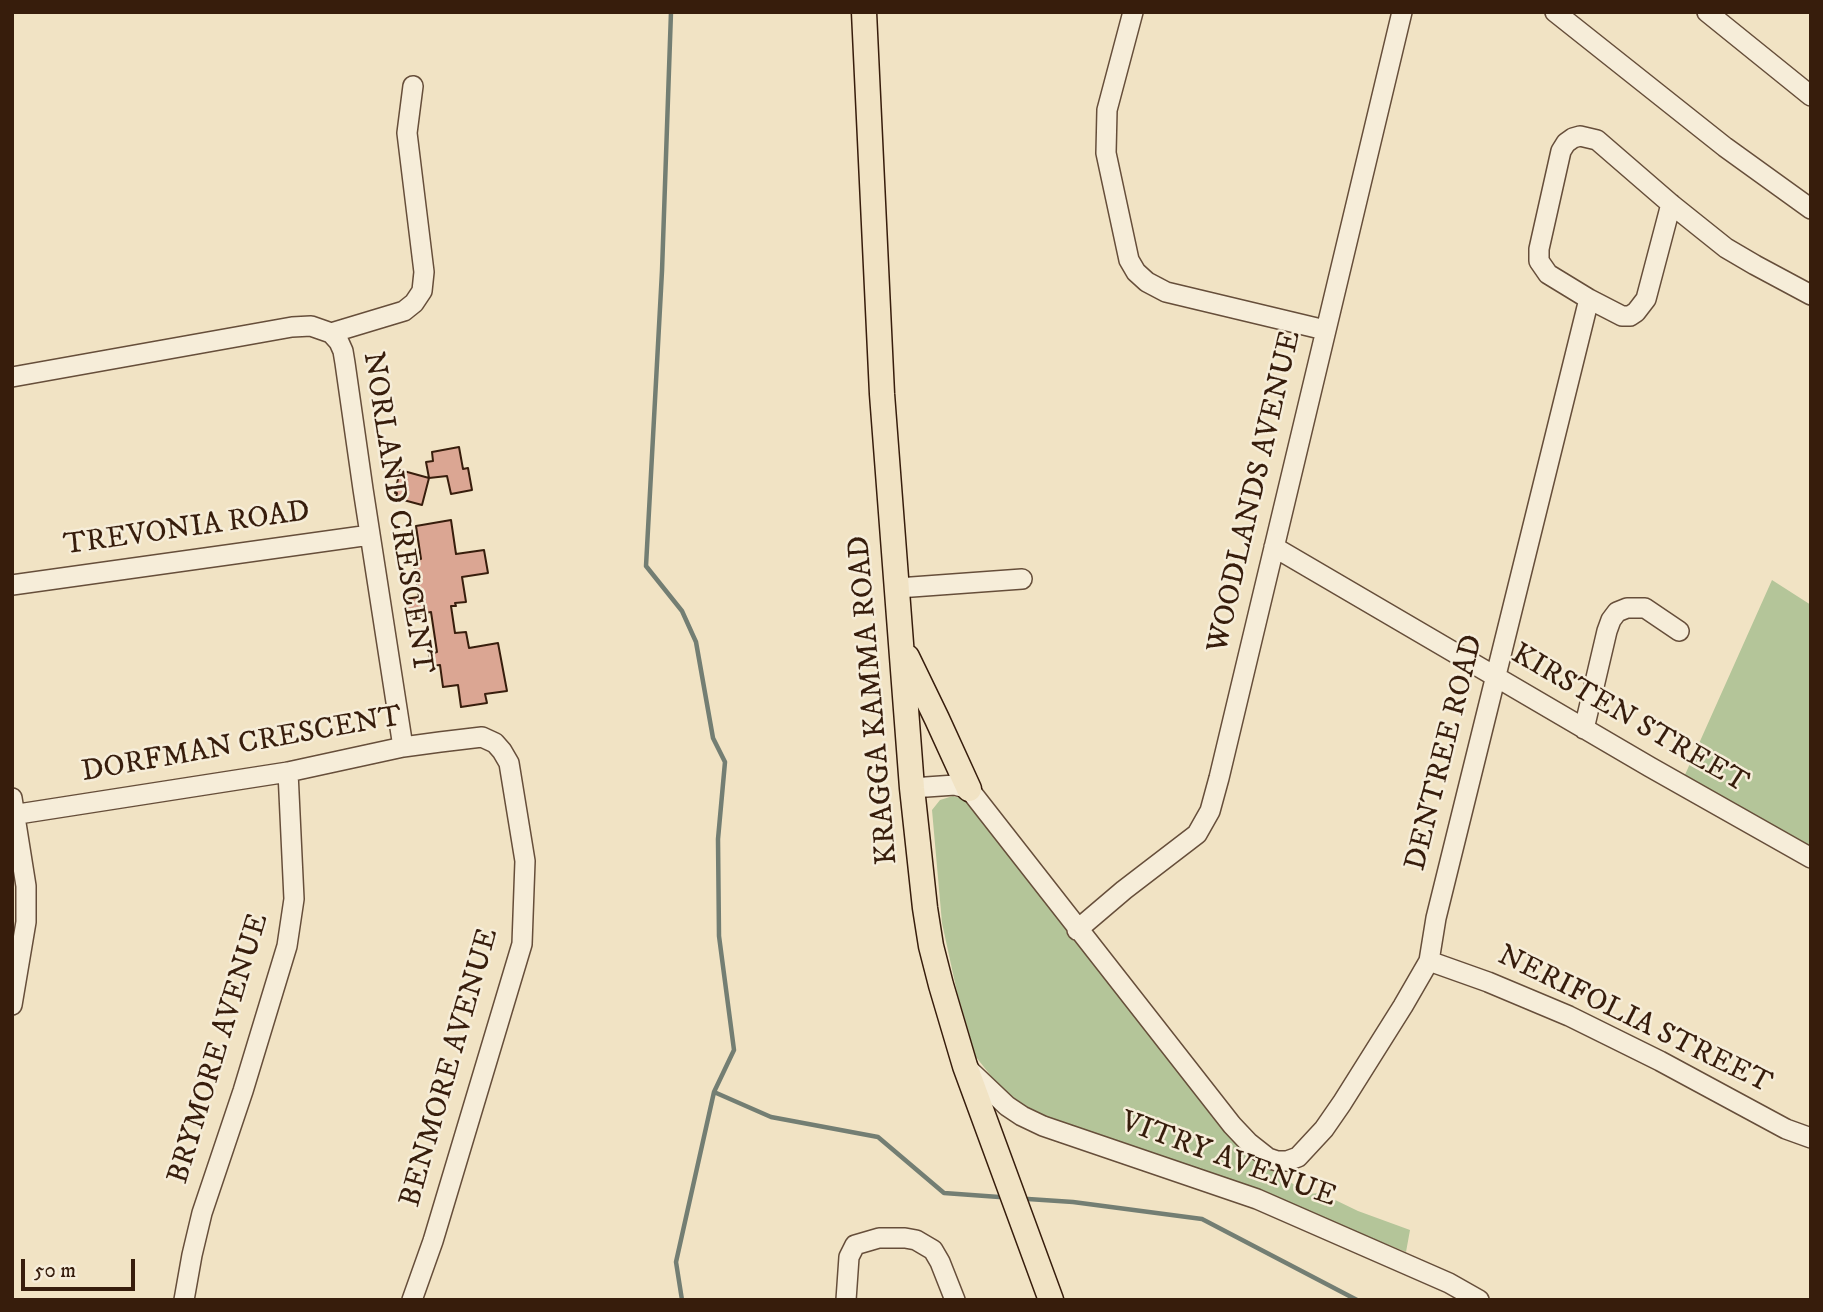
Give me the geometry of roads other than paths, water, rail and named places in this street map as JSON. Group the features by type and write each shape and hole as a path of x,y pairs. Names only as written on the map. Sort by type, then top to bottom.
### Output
{"main road":[{"name":"KRAGGA KAMMA ROAD","path":"851,12 867,75"},
{"name":"KRAGGA KAMMA ROAD","path":"864,12 882,394 912,788 925,908 931,946 965,1066 1051,1300"},
{"path":"901,647 969,789"}],"street":[{"path":"1133,12 1107,110 1106,153 1129,260 1136,272 1147,282 1166,292 1325,330"},
{"name":"WOODLANDS AVENUE","path":"1077,929 1197,834 1210,811 1402,12"},
{"path":"1555,12 1725,148 1811,209"},
{"path":"1707,12 1811,96"},
{"name":"NORLAND CRESCENT","path":"331,333 404,311 422,291 424,272 407,133 414,86"},
{"path":"1671,204 1646,299 1630,316 1622,316 1589,299 1548,274 1539,261 1539,249 1561,151 1566,143 1580,136 1597,140 1671,204 1738,256 1811,295"},
{"name":"DENTREE ROAD","path":"1268,1158 1287,1161 1298,1157 1324,1129 1429,961 1436,918 1589,299"},
{"name":"NORLAND CRESCENT","path":"12,377 292,327 311,326 331,333 343,351 403,747"},
{"name":"TREVONIA ROAD","path":"12,585 370,535"},
{"name":"KIRSTEN STREET","path":"1275,547 1584,729 1811,858"},
{"path":"898,588 1022,579"},
{"path":"1584,729 1607,631 1617,612 1627,608 1645,608 1679,631"},
{"name":"DORFMAN CRESCENT","path":"13,809 288,772 403,747 482,737"},
{"name":"BENMORE AVENUE","path":"412,1300 433,1241 522,944 525,861 509,763 495,743 482,737"},
{"name":"BRYMORE AVENUE","path":"184,1300 202,1213 287,946 294,899 288,772"},
{"path":"912,788 955,785 969,789"},
{"name":"VITRY AVENUE","path":"969,789 1232,1125 1268,1158"},
{"path":"12,1005 26,922 26,886 13,809"},
{"name":"NERIFOLIA STREET","path":"1429,961 1569,1016 1660,1061 1786,1129 1811,1138"},
{"name":"VITRY AVENUE","path":"965,1066 1007,1106 1033,1121 1257,1199 1449,1283 1479,1300"},
{"path":"846,1300 849,1257 855,1245 878,1238 916,1240 933,1251 955,1300"}],"waterway":[{"path":"671,12 662,271 646,566 682,611 696,642 713,738 725,762 718,839 719,936 734,1050 714,1092 676,1262 682,1300"},
{"path":"714,1092 771,1117 878,1137 944,1193 999,1197"},
{"path":"1028,1199 1073,1202 1202,1219 1357,1300"}]}
